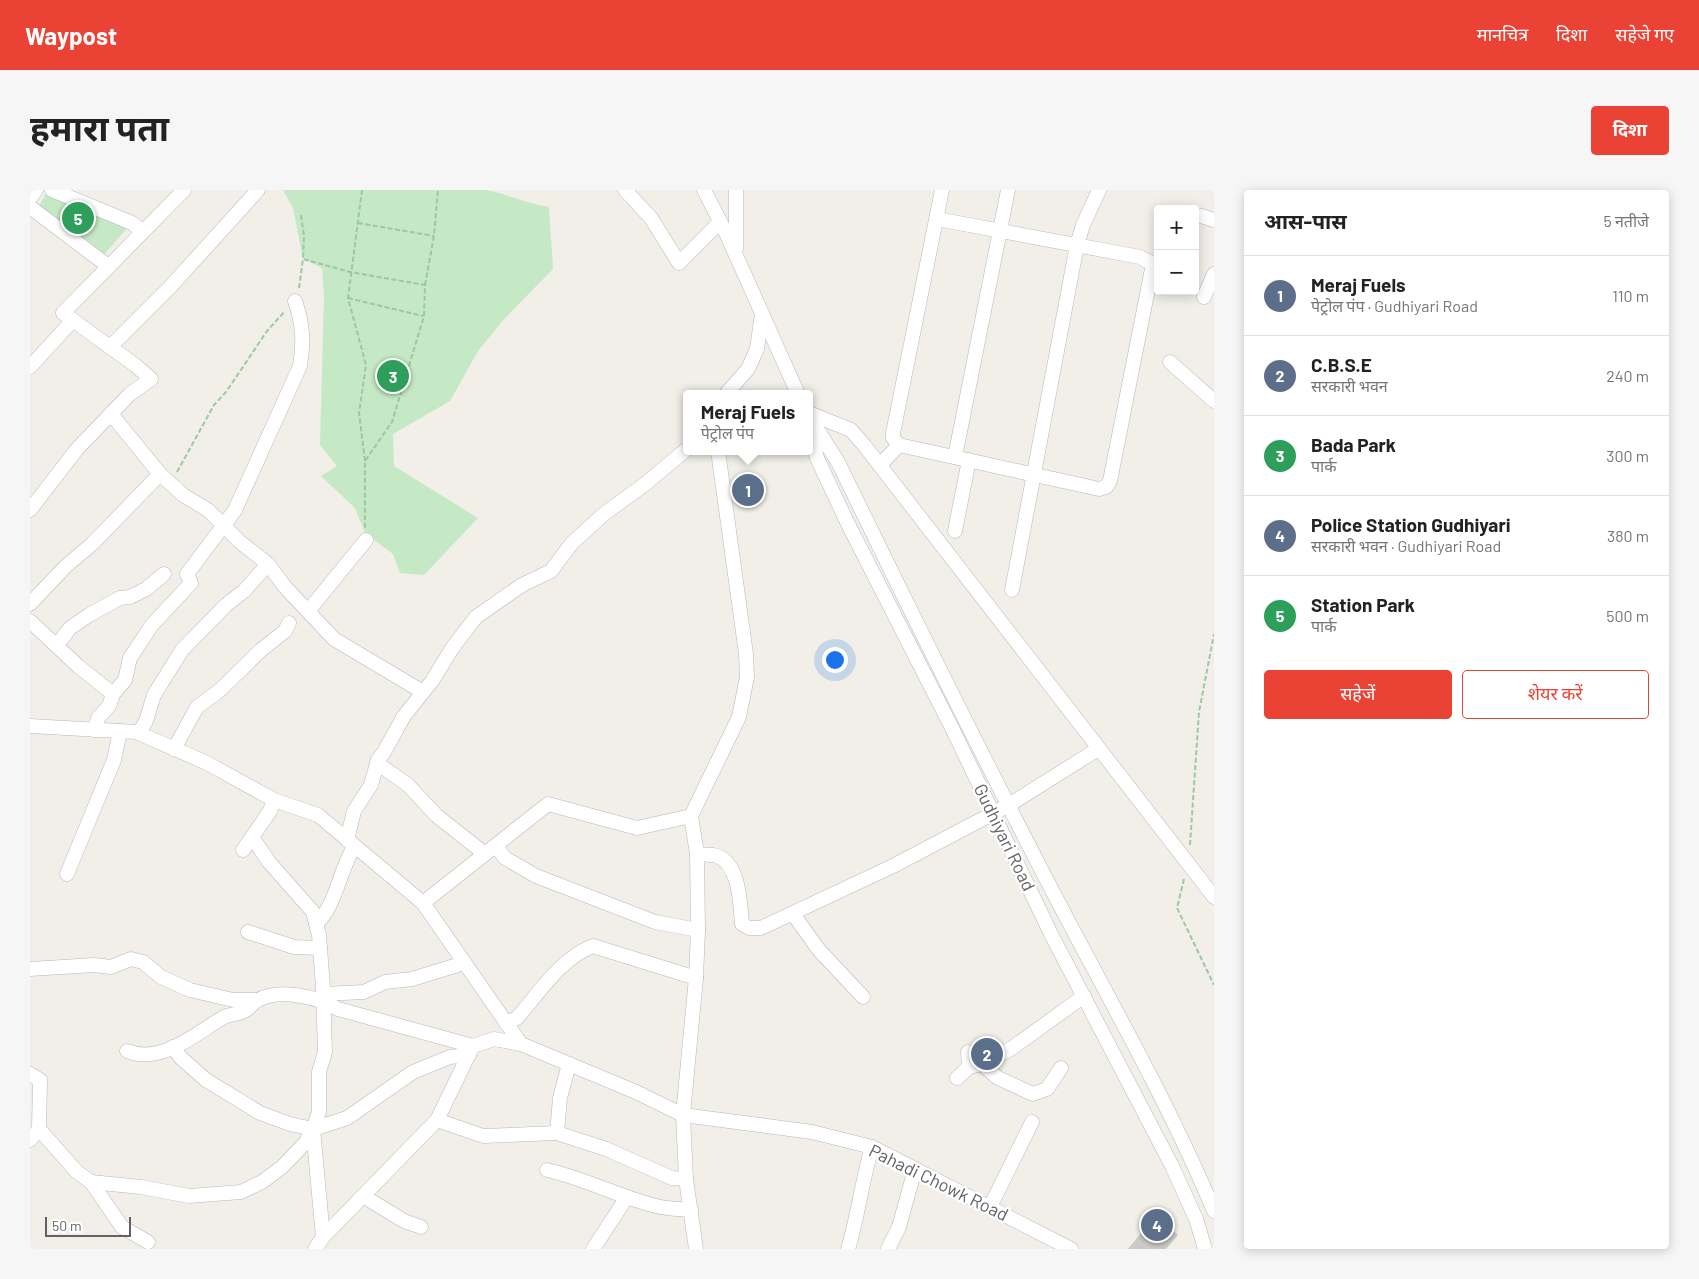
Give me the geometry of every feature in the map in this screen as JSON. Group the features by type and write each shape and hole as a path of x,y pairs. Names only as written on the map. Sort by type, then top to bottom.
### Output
{"street":[{"path":"30,198 36,190"},
{"path":"53,190 132,224 142,232"},
{"path":"30,510 57,473 111,414 130,394 151,380 63,313 184,190"},
{"path":"110,347 171,286 258,190"},
{"path":"625,190 651,218 679,263 720,222"},
{"path":"704,190 736,255 796,390"},
{"path":"736,190 736,255"},
{"path":"936,218 1140,257 1151,263 1152,269 1120,432 1110,481 1106,487 1099,489 899,445 893,438 893,433 936,218 942,190"},
{"path":"955,457 1008,190"},
{"path":"1012,590 1077,246 1083,225 1099,190"},
{"path":"30,207 108,266"},
{"path":"1204,297 1214,274"},
{"path":"94,730 98,718 109,706 113,694 125,680 130,658 151,626 191,583 187,574 234,510 300,366 303,345 303,322 295,301"},
{"path":"730,390 748,369 757,349 762,314"},
{"path":"30,367 73,320"},
{"path":"1170,362 1214,401"},
{"path":"111,414 160,474 172,483 183,496 208,510 240,542 268,564 285,587 309,610 334,639 422,692"},
{"path":"813,416 851,430 1188,865 1213,894"},
{"name":"Gudhiyari Road","path":"813,421 838,462 1009,805 1140,1054 1187,1150 1214,1211"},
{"name":"Gudhiyari Road","path":"813,441 817,458 848,524 952,728 1084,996 1172,1166 1196,1219 1205,1249"},
{"path":"880,465 899,445"},
{"path":"316,924 328,908 348,857 354,811 371,785 377,763 404,716 432,682 476,617 522,585 551,571 572,543 604,514 645,484 683,452"},
{"path":"696,1249 686,1179 683,1115 696,978 698,930 697,854 691,816 739,716 747,678 745,644 719,455"},
{"path":"955,531 969,460"},
{"path":"30,604 160,474"},
{"path":"309,610 366,540"},
{"path":"139,733 146,721 154,695 182,650 226,605 244,591 268,564"},
{"path":"57,645 70,628 89,615 120,598 130,597 146,589 164,574"},
{"path":"30,621 78,666 113,694"},
{"path":"174,749 197,707 219,690 261,650 285,631 289,623"},
{"path":"30,726 139,733 207,763 274,800 318,815 423,903 521,1044"},
{"path":"67,874 114,760 120,731"},
{"path":"697,854 715,855 723,859 731,867 740,902 742,924 749,928 761,928 892,866 1009,805 1098,749"},
{"path":"377,763 408,785 437,816 490,850 536,876 655,922 698,930"},
{"path":"243,850 270,811 274,800"},
{"path":"423,903 548,804 637,828 691,816"},
{"path":"91,1182 141,1187 189,1196 241,1192 262,1182 282,1167 306,1142 313,1129 319,1112 319,1072 325,1052 320,948 316,924 313,912 304,898 270,862 252,837"},
{"path":"793,914 819,950 863,997"},
{"path":"248,932 294,947 320,948"},
{"path":"506,1023 517,1018 565,964 580,951 593,946 696,978"},
{"path":"30,969 94,965 110,967 131,959 143,962 161,977 190,990 233,1000 257,1000 278,993 323,997 364,992 385,982 412,979 464,963"},
{"path":"957,1078 976,1065 1012,1048 1084,996"},
{"path":"315,1249 323,1237 437,1120 471,1051 338,1009 323,997"},
{"path":"127,1052 146,1057 173,1047 227,1016 246,1011 257,1000"},
{"name":"Pahadi Chowk Road","path":"313,1129 347,1118 413,1072 471,1051 494,1039 521,1044 636,1092 683,1115 812,1132 872,1147 1071,1249"},
{"path":"173,1047 180,1058 206,1080 260,1113 313,1129"},
{"path":"968,1052 976,1065 998,1078 1033,1094 1048,1089 1062,1068"},
{"path":"556,1133 560,1098 568,1064"},
{"path":"30,1074 40,1080 39,1129 30,1140"},
{"path":"437,1120 483,1136 556,1133 606,1148 672,1178 686,1179"},
{"path":"990,1207 1032,1122"},
{"path":"39,1129 77,1172 91,1182 122,1227 148,1242"},
{"path":"313,1129 323,1237"},
{"path":"848,1249 852,1225 858,1212 860,1191 872,1147"},
{"path":"888,1249 899,1227 915,1168"},
{"path":"547,1170 566,1174 627,1198 658,1207 691,1210"},
{"path":"363,1196 390,1214 421,1227"},
{"path":"594,1249 627,1198"}],"path":[{"path":"362,190 348,298 366,365 359,413 365,461 366,540"},
{"path":"365,461 392,422 424,316 424,285 434,236 438,190"},
{"path":"172,483 192,442 214,405 226,392 267,331 295,301 302,277 304,236 301,215"},
{"path":"358,223 434,236"},
{"path":"303,259 350,272 424,285"},
{"path":"348,298 424,316"},
{"path":"1214,634 1199,712 1188,865 1177,908 1214,985"}],"green space":[{"path":"283,190 485,190 549,207 553,269 506,317 478,351 450,401 393,434 394,466 478,518 424,575 400,573 393,554 365,533 355,508 321,476 337,466 320,445 324,297 322,268 303,259 293,208"},
{"path":"46,194 129,226 102,257 37,209"}],"building":[{"path":"1155,1216 1178,1235 1166,1249 1128,1249"}],"place":[{"name":"Station Park","path":"78,218"},
{"name":"Bada Park","path":"393,376"},
{"name":"Meraj Fuels","path":"748,490"},
{"name":"C.B.S.E","path":"987,1054"},
{"name":"Police Station Gudhiyari","path":"1157,1225"}]}
